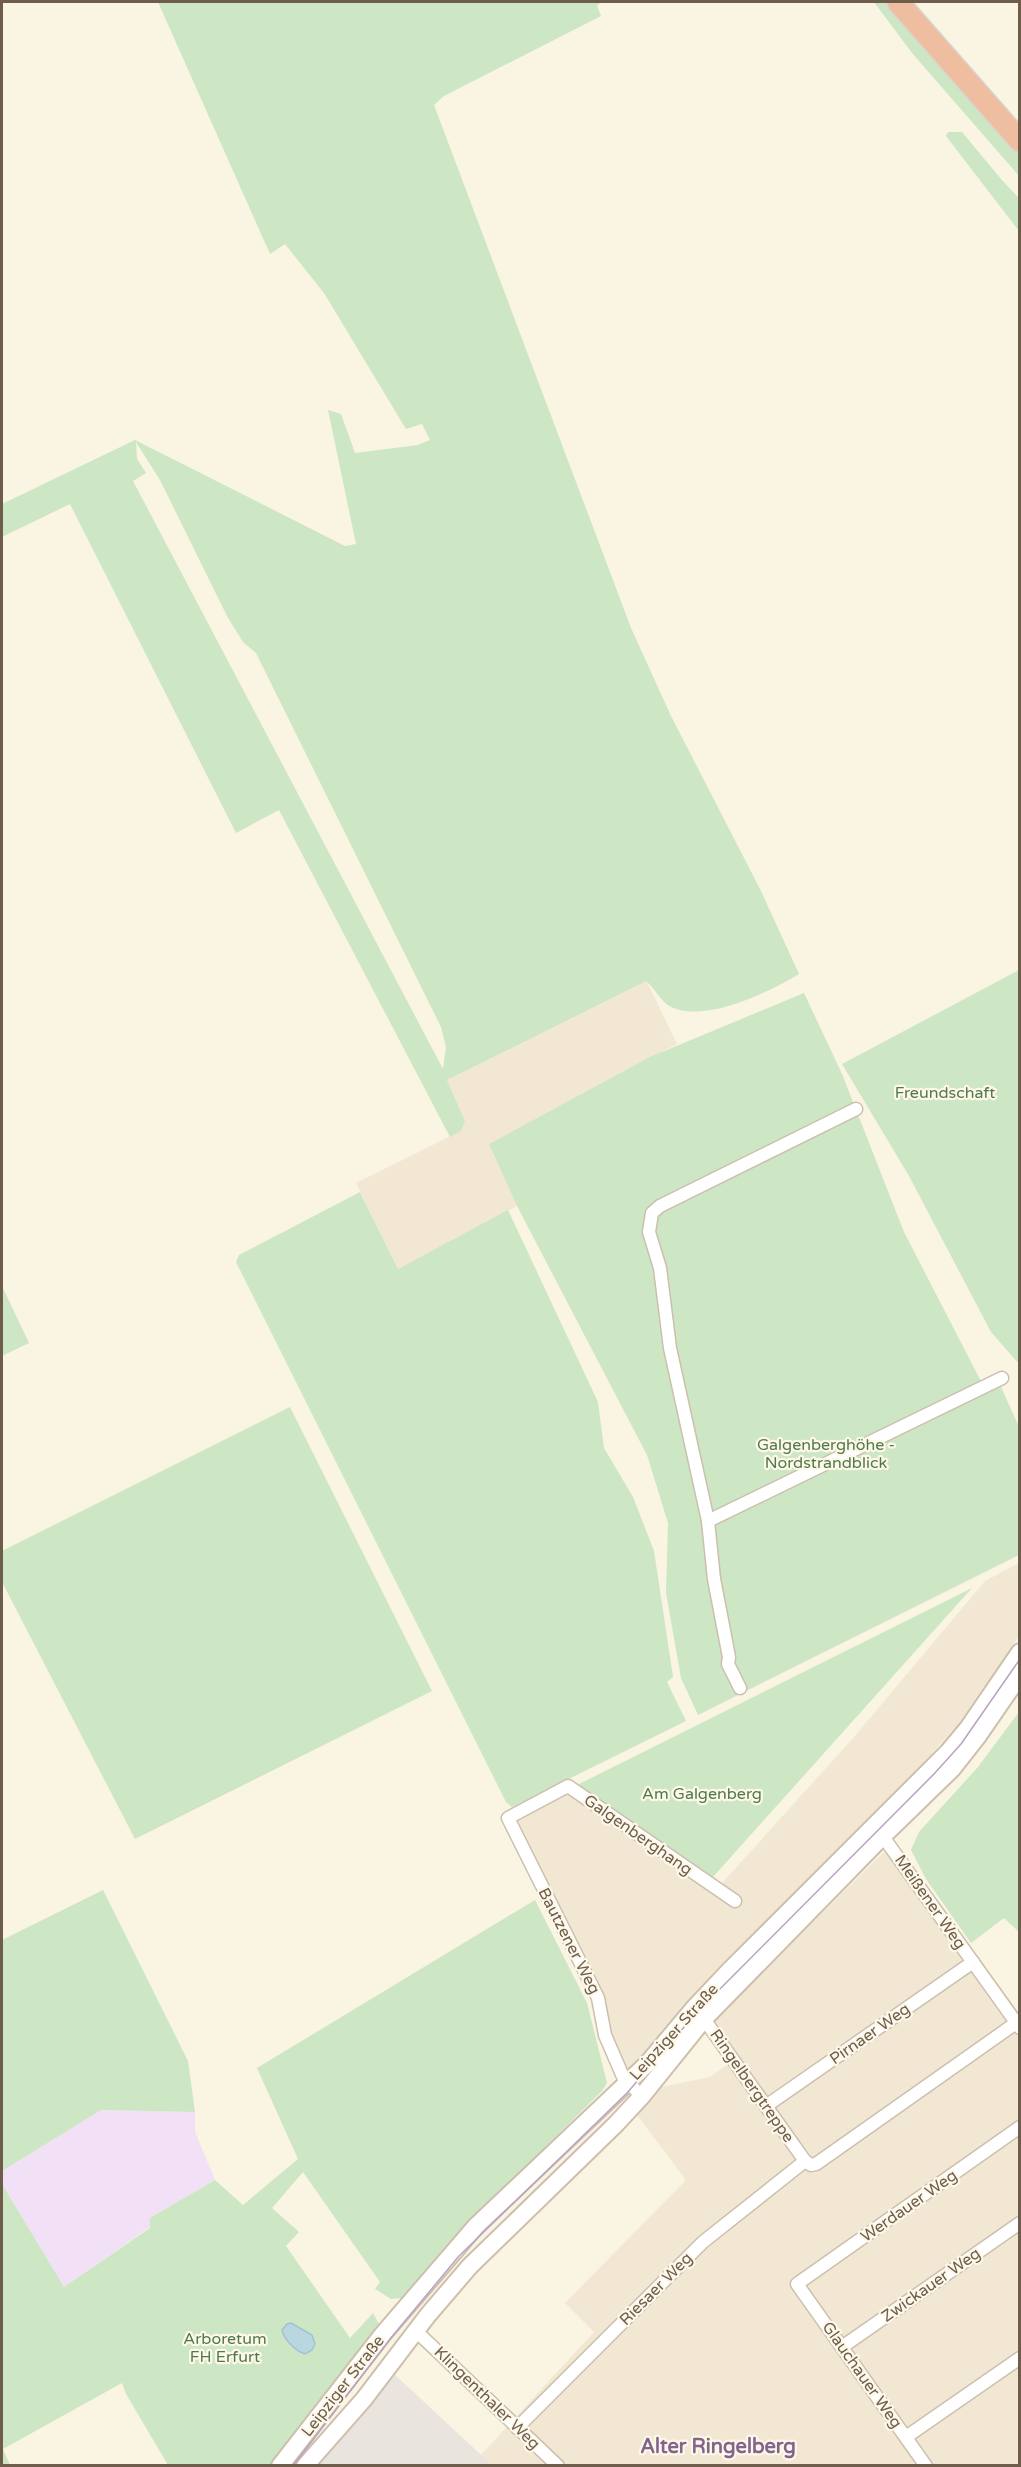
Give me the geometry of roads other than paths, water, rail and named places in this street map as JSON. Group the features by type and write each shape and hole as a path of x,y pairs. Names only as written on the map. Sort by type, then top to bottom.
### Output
{"highway":[{"path":"898,2 1020,141"},
{"path":"916,2 1020,120"}],"main road":[{"name":"Leipziger Straße","path":"280,2466 397,2318 476,2226 603,2103 628,2083 879,1831 968,1728 1020,1652"},
{"name":"Leipziger Straße","path":"879,1831 952,1770 1020,1675"},
{"name":"Leipziger Straße","path":"305,2466 364,2399 470,2266 563,2177 642,2096 699,2013"},
{"path":"397,2318 416,2331"}],"street":[{"path":"740,1688 728,1664 729,1657 714,1579 708,1521 670,1348 660,1268 649,1232 652,1213 660,1206 856,1110"},
{"path":"708,1521 1002,1378"},
{"name":"Galgenberghang","path":"508,1818 568,1786 735,1901"},
{"name":"Bautzener Weg","path":"508,1818 598,1998 604,2035 628,2083 642,2096"},
{"name":"Meißener Weg","path":"879,1831 975,1965 987,1973 997,1987 998,1997 1018,2025"},
{"name":"Pirnaer Weg","path":"766,2106 975,1965"},
{"name":"Ringelbergtreppe","path":"699,2013 808,2163"},
{"name":"Riesaer Weg","path":"518,2428 703,2242 808,2163 816,2164 1018,2025"},
{"name":"Werdauer Weg","path":"797,2284 1020,2127"},
{"name":"Zwickauer Weg","path":"842,2347 1020,2223"},
{"name":"Glauchauer Weg","path":"797,2284 926,2466"},
{"name":"Klingenthaler Weg","path":"416,2331 558,2466"},
{"path":"906,2437 1020,2358"}],"water":[{"path":"291,2323 312,2335 315,2344 312,2350 305,2354 288,2341 282,2330"}],"tram line":[{"path":"293,2466 390,2339 459,2256 627,2093 698,2011 934,1774 961,1744 1020,1659"}],"district":[{"name":"Alter Ringelberg","path":"718,2447"}],"park label":[{"name":"Freundschaft","path":"945,1093"},
{"name":"Galgenberghöhe - Nordstrandblick","path":"826,1454"},
{"name":"Am Galgenberg","path":"702,1794"},
{"name":"Arboretum FH Erfurt","path":"225,2348"}]}
